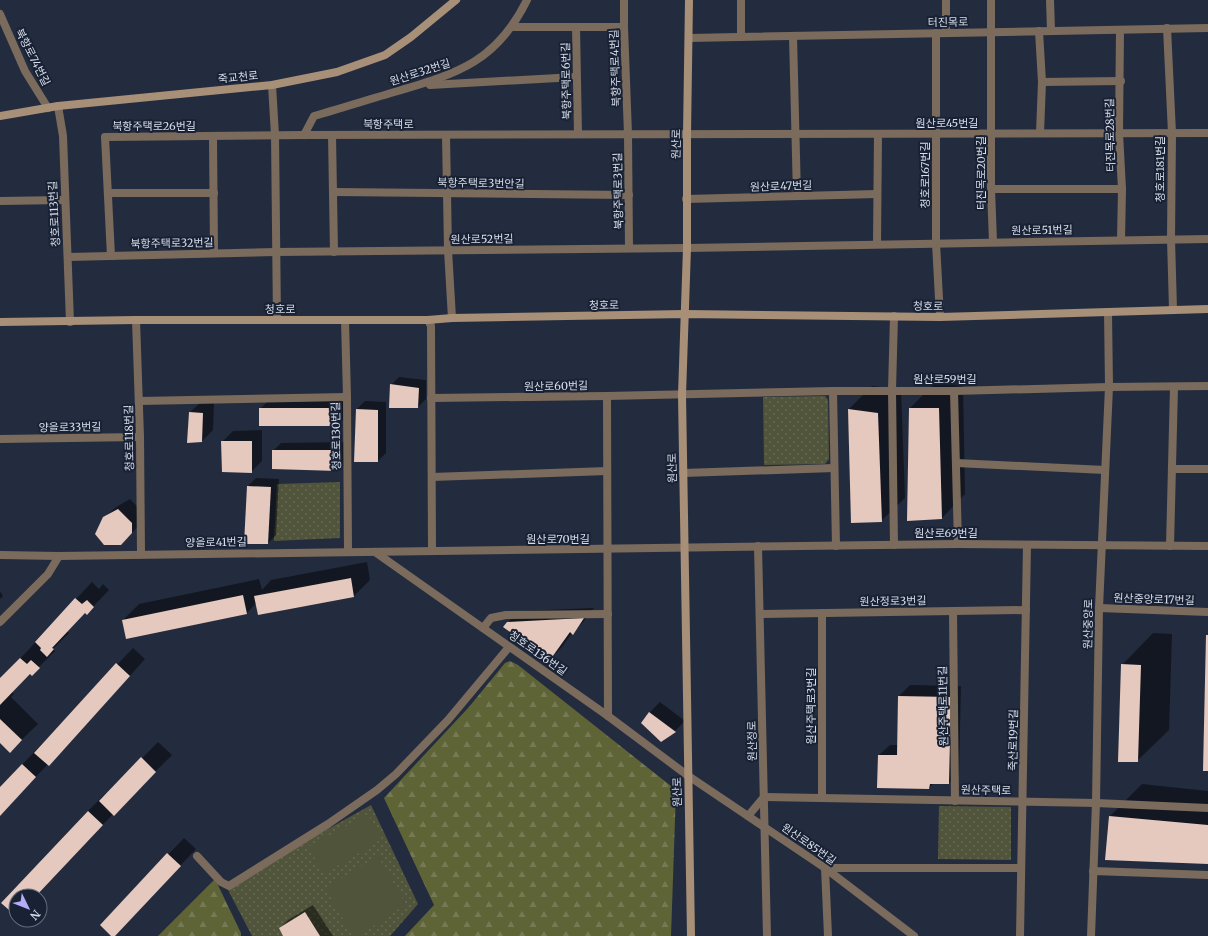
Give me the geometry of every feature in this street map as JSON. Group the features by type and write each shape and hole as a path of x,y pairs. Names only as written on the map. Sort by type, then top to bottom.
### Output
{"street":[{"name":"죽교천로","path":"0,116 58,106 272,84 337,72 385,55 411,38 456,0"},
{"name":"원산로32번길","path":"304,135 314,116 421,85 470,65 486,54 512,27 527,0"},
{"name":"북항주택로4번길","path":"624,0 628,134"},
{"name":"원산로","path":"689,0 686,200 687,248 682,395 687,775 691,936"},
{"path":"741,0 741,37"},
{"path":"946,0 946,33"},
{"name":"터진목로20번길","path":"991,0 991,189 993,242"},
{"path":"1050,0 1051,30"},
{"name":"북항로74번길","path":"0,14 25,71 48,108"},
{"path":"512,27 624,27"},
{"name":"북항주택로6번길","path":"576,27 578,134"},
{"name":"청호로181번길","path":"1167,28 1172,133 1171,239 1173,309"},
{"name":"터진목로","path":"689,38 1208,28"},
{"name":"터진목로28번길","path":"1120,30 1120,133 1122,189 1121,240"},
{"path":"1039,31 1042,82 1040,133"},
{"name":"청호로167번길","path":"936,33 936,243 940,317"},
{"path":"793,36 797,196"},
{"path":"421,85 576,77"},
{"path":"1042,82 1121,81"},
{"path":"272,84 277,320"},
{"name":"청호로113번길","path":"58,106 63,136 64,200 70,322"},
{"name":"원산로45번길","path":"687,134 1208,133"},
{"name":"북항주택로3번길","path":"628,134 630,248"},
{"name":"북항주택로","path":"274,135 687,134"},
{"path":"877,244 878,134"},
{"name":"북항주택로26번길","path":"111,256 105,137 213,137 274,135"},
{"path":"332,135 334,252"},
{"path":"446,135 448,250 452,318"},
{"path":"213,137 214,253"},
{"path":"991,189 1122,189"},
{"name":"북항주택로3번안길","path":"334,192 629,195"},
{"path":"108,193 214,193"},
{"name":"원산로47번길","path":"686,200 877,194"},
{"path":"0,201 64,200"},
{"name":"원산로51번길","path":"687,248 1208,239"},
{"name":"원산로52번길","path":"276,252 687,248"},
{"name":"북항주택로32번길","path":"68,257 276,252"},
{"name":"청호로","path":"0,322 136,320 428,320 452,318 685,314 940,317 1208,309"},
{"name":"원산중앙로","path":"1091,936 1096,803 1099,608 1109,387 1108,312"},
{"path":"894,316 892,390 894,545"},
{"name":"청호로118번길","path":"136,320 140,437 141,554"},
{"name":"청호로130번길","path":"345,320 348,552"},
{"path":"428,320 431,326 432,551"},
{"name":"원산로59번길","path":"682,395 833,391 954,391 1208,386"},
{"path":"1170,546 1174,387"},
{"path":"833,391 836,546"},
{"path":"954,391 958,544"},
{"name":"원산로60번길","path":"431,398 682,395"},
{"path":"607,396 608,716"},
{"path":"139,401 347,397"},
{"name":"양을로33번길","path":"0,439 140,437"},
{"path":"956,464 1105,470"},
{"path":"683,473 834,468"},
{"path":"1172,469 1208,469"},
{"path":"432,477 607,471"},
{"name":"원산로69번길","path":"685,548 958,544 1208,546"},
{"name":"죽산로19번길","path":"1020,936 1027,544"},
{"name":"원산정로","path":"758,546 767,936"},
{"name":"원산로70번길","path":"432,551 685,548"},
{"name":"양을로41번길","path":"0,555 59,556 432,551"},
{"name":"청호로136번길","path":"375,552 608,716 687,775"},
{"path":"0,622 48,574 59,556"},
{"name":"원산중앙로17번길","path":"1099,608 1208,612"},
{"name":"원산정로3번길","path":"760,614 1026,610"},
{"name":"원산주택로11번길","path":"953,611 955,800"},
{"name":"원산주택로3번길","path":"822,613 822,798"},
{"path":"483,628 491,618 506,615 608,614"},
{"path":"197,856 221,882 229,886 365,800 396,774 448,720 509,647"},
{"name":"원산로85번길","path":"687,775 765,826 825,868 914,936"},
{"path":"748,816 764,797"},
{"name":"원산주택로","path":"764,797 1096,803 1208,808"},
{"path":"828,936 825,868 1022,868"},
{"path":"1093,871 1208,875"}],"green space":[{"path":"825,396 828,400 829,459 825,464 764,465 763,397"},
{"path":"340,482 340,538 274,541 277,484"},
{"path":"510,661 518,665 676,790 671,936 405,936 434,905 384,798 469,707 505,663"},
{"path":"371,805 418,904 390,936 252,936 226,886"},
{"path":"939,806 1011,807 1011,860 938,859"},
{"path":"368,814 382,839 324,874 308,847"},
{"path":"378,856 406,904 359,936 353,936 325,888"},
{"path":"215,879 241,933 241,936 158,936"}],"building":[{"path":"390,384 419,388 418,408 389,408"},
{"path":"259,408 338,408 338,426 259,426"},
{"path":"909,408 939,408 942,519 907,521"},
{"path":"356,409 378,410 378,462 354,462"},
{"path":"848,409 878,413 882,522 851,523"},
{"path":"189,412 203,413 202,442 187,443"},
{"path":"221,441 252,441 252,473 222,472"},
{"path":"272,450 338,450 338,471 272,469"},
{"path":"247,486 271,487 268,544 244,544"},
{"path":"118,509 132,523 132,533 121,545 104,545 95,534 103,517"},
{"path":"351,578 354,597 258,615 254,596"},
{"path":"243,595 247,614 126,639 122,620"},
{"path":"75,598 82,604 87,600 94,607 87,615 85,613 52,648 54,649 47,657 35,642"},
{"path":"584,618 573,635 570,632 550,660 503,627 507,622"},
{"path":"1206,635 1208,635 1208,771 1203,771"},
{"path":"20,658 27,664 31,660 40,668 32,676 30,674 0,705 0,678"},
{"path":"116,663 130,676 49,766 34,753"},
{"path":"1121,664 1141,665 1138,762 1118,762"},
{"path":"898,696 951,697 949,784 930,784 929,789 877,788 878,755 897,755"},
{"path":"649,712 676,732 661,742 641,723"},
{"path":"0,719 22,740 10,753 0,743"},
{"path":"141,757 156,772 114,816 99,801"},
{"path":"22,764 36,777 0,816 0,787"},
{"path":"88,811 103,825 44,888 15,888"},
{"path":"1109,816 1208,825 1208,864 1105,860"},
{"path":"167,853 181,866 115,936 111,936 100,925"},
{"path":"8,896 8,909 1,903"},
{"path":"305,912 320,936 283,936 279,928"}]}
